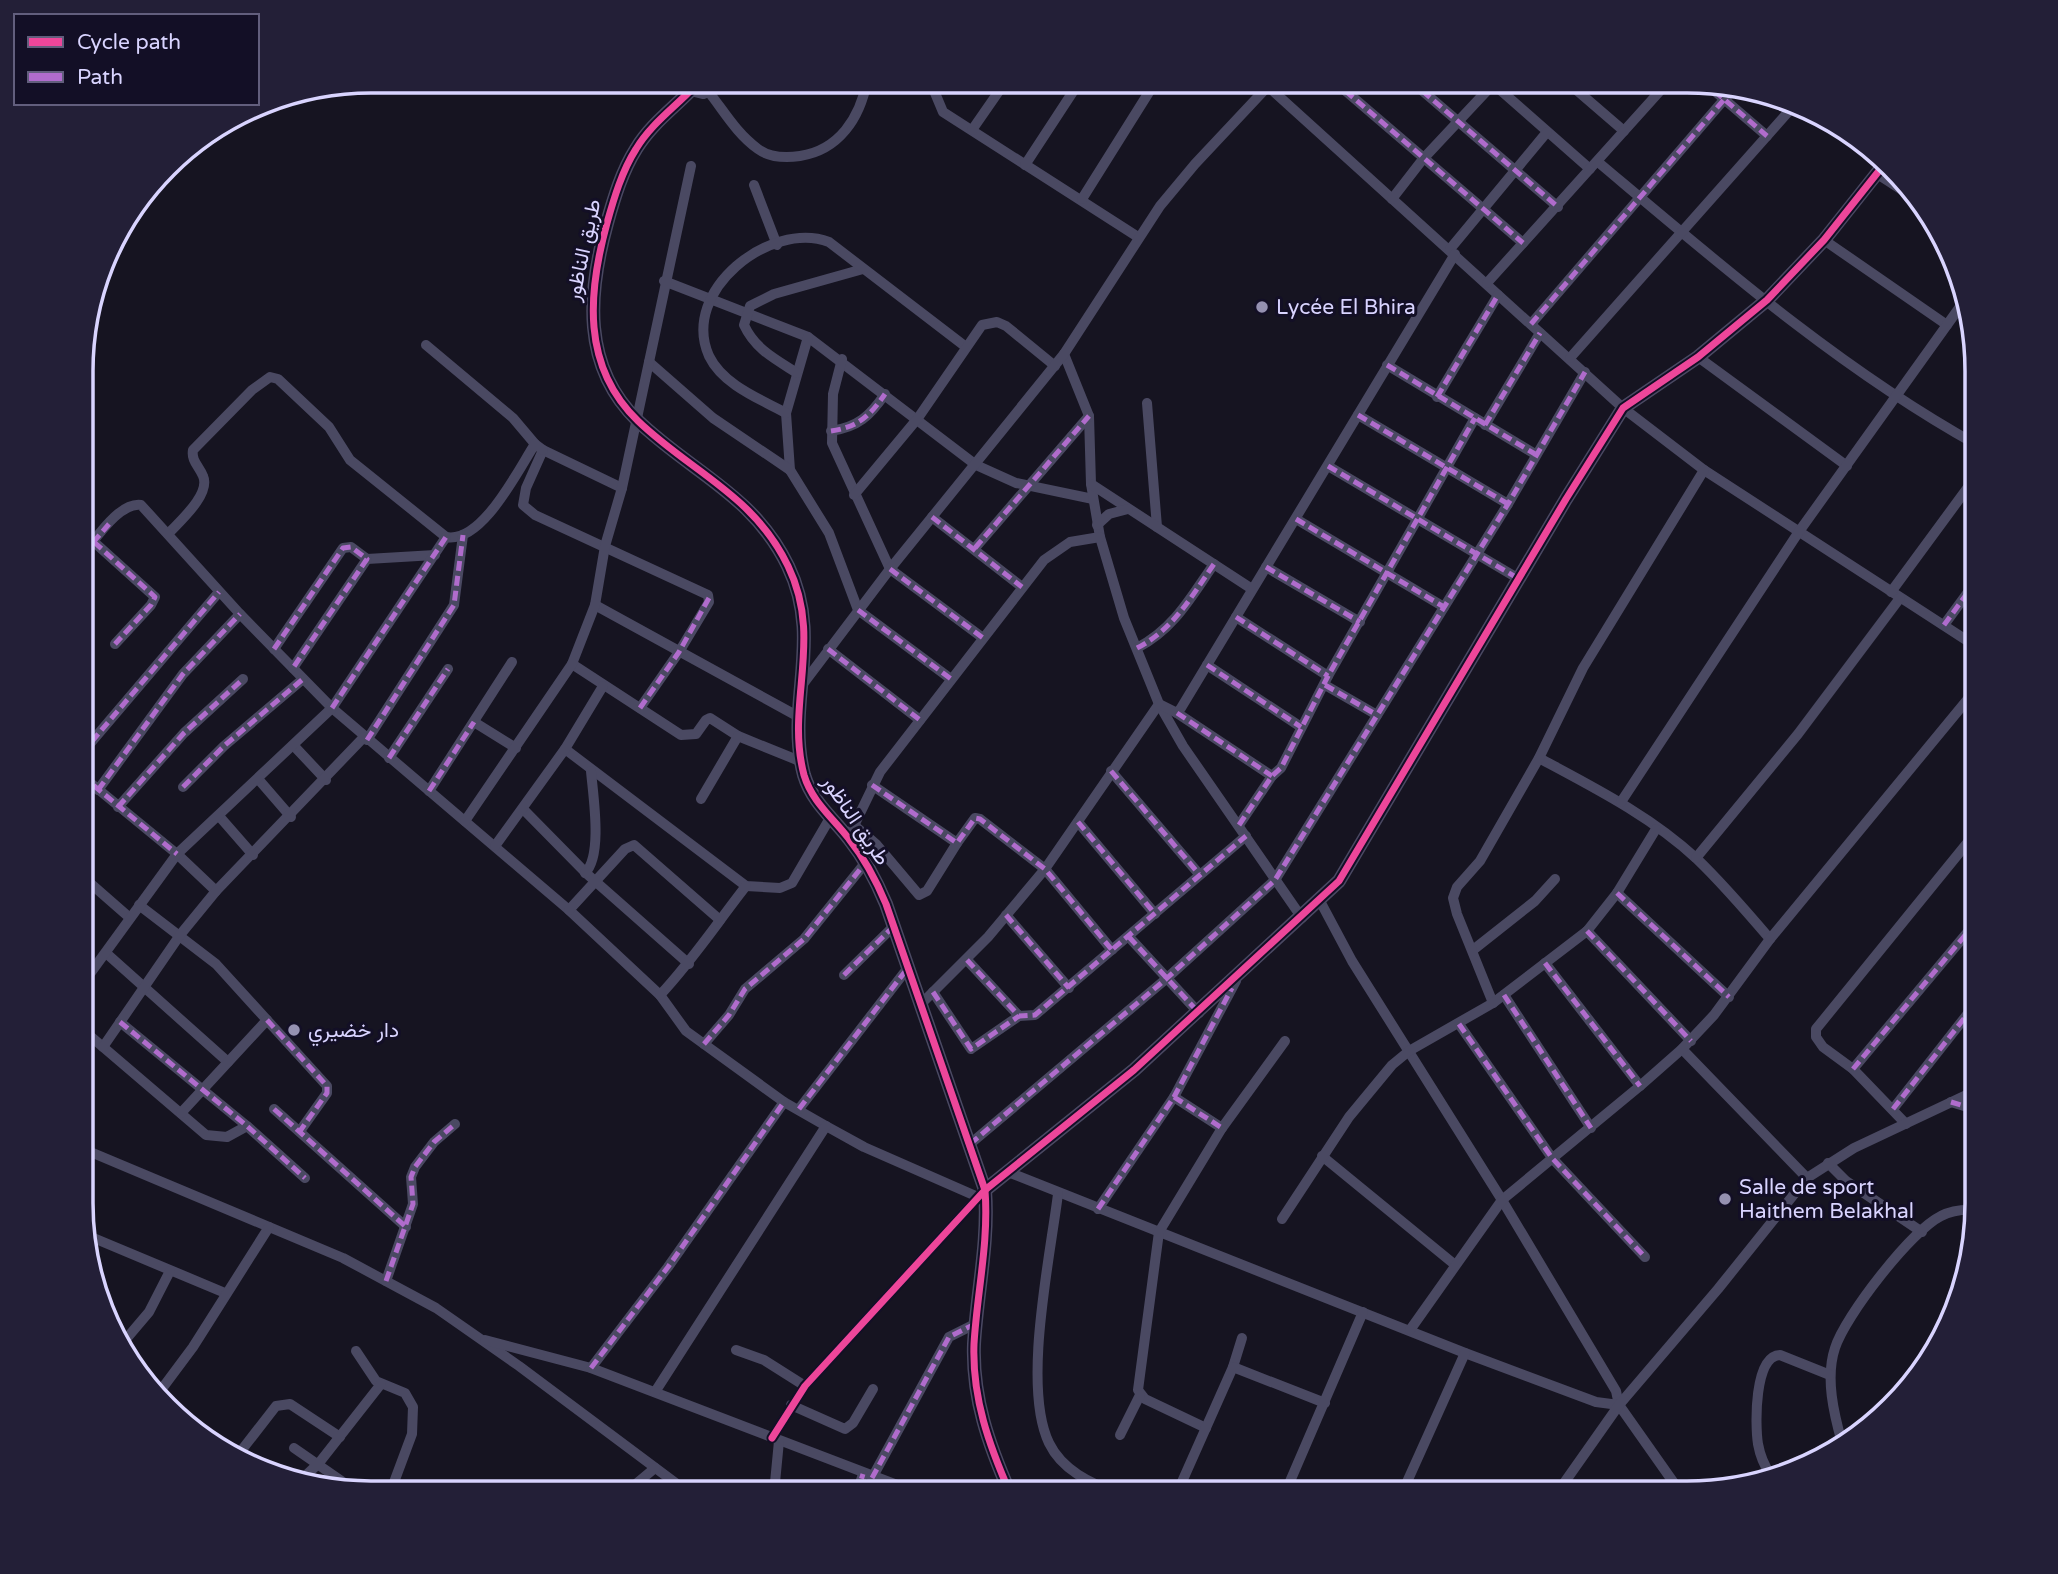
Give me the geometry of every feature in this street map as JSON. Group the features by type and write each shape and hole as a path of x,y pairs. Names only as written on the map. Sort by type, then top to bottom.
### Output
{"street":[{"name":"طريق الناظور","path":"684,93 654,125 629,162 608,222 594,283 591,318 600,363 612,388 637,420 736,496 769,532 788,566 804,612 803,684 799,717 802,762 808,786 830,818 851,832 886,904 970,1144 987,1220 976,1323 976,1379 990,1450 1004,1481"},
{"path":"715,93 736,128 759,150 792,157 815,154 830,146 845,132 862,103 864,93"},
{"path":"935,93 943,112 1138,237"},
{"path":"972,130 998,93"},
{"path":"1025,165 1072,93"},
{"path":"1082,199 1148,93"},
{"path":"803,684 890,569 1064,354 1138,237 1195,164 1257,93"},
{"path":"1279,93 1623,408 1704,470 1965,639"},
{"path":"1348,93 1523,243"},
{"path":"1425,93 1558,207"},
{"path":"1392,199 1423,159 1460,123 1484,93"},
{"path":"1505,93 1547,132 1642,198 1767,300 1895,398 1965,436"},
{"path":"1580,93 1624,131"},
{"path":"1487,283 1658,93"},
{"path":"1718,94 1767,136"},
{"path":"1531,324 1728,96"},
{"path":"1570,358 1788,112"},
{"path":"1177,713 1328,466 1452,252 1547,132"},
{"path":"465,821 572,664 595,605 605,546 622,488 664,281 691,166"},
{"path":"774,1481 776,1440 791,1405 805,1386 981,1194 1199,1013 1303,918 1351,862 1623,408 1698,357 1767,300 1824,240 1881,171"},
{"path":"754,186 777,245"},
{"path":"786,414 729,381 710,358 705,335 710,300 734,267 763,250 816,238 829,242 966,347"},
{"path":"1824,240 1947,325"},
{"path":"797,373 763,352 744,325 745,314 750,306 774,294 863,269"},
{"path":"664,281 808,337 842,359 976,465 1001,478 1093,499"},
{"path":"1437,397 1498,295"},
{"path":"1621,802 1798,533 1958,309"},
{"path":"854,495 918,418 982,325 996,322 1018,335 1055,366"},
{"path":"1485,425 1540,332"},
{"path":"790,470 786,414 808,337"},
{"path":"426,345 513,418 539,447 622,488"},
{"path":"1064,354 1089,416 1091,484 1100,537 1124,618 1159,704 1183,746 1303,918"},
{"path":"1698,357 1847,466"},
{"path":"842,359 833,394 831,431 854,495 890,569 983,638"},
{"path":"649,362 713,418 790,470 829,533 858,610 951,679"},
{"path":"1387,365 1535,454"},
{"path":"970,1144 1166,978 1275,880 1508,504 1585,372"},
{"path":"169,533 204,487 205,480 194,461 193,450 252,390 270,377 278,379 329,427 359,468 446,537 463,535 492,511 539,447"},
{"path":"831,431 850,428 867,419 885,394"},
{"path":"1147,403 1157,527"},
{"path":"1358,415 1508,504"},
{"path":"975,548 1089,416"},
{"path":"1239,825 1272,776 1281,768 1326,680 1388,574 1444,468 1475,418"},
{"path":"539,447 523,498 526,510 707,594 709,602 679,652 640,708"},
{"path":"1328,466 1519,579"},
{"path":"1493,1003 1455,907 1453,898 1457,887 1480,861 1539,758 1583,668 1704,470"},
{"path":"1091,484 1252,589"},
{"path":"1696,858 1806,724 1965,494"},
{"path":"115,644 151,605 155,597 94,542 122,511 136,504 141,505 169,533 219,592 332,708 365,739 569,909 660,995 686,1031 784,1102 864,1147 981,1194"},
{"path":"1097,525 1109,514 1128,509"},
{"path":"932,517 1022,587"},
{"path":"1296,519 1444,607"},
{"path":"103,1047 180,935 216,891 365,739 454,605 463,535"},
{"path":"93,970 177,854 259,780 332,708 446,537"},
{"path":"1100,537 1070,542 1052,552 1022,587 872,785 851,832 876,844 919,895 927,891 975,818 980,818 1045,869 1112,950"},
{"path":"274,649 343,548 351,547 367,559 435,555"},
{"path":"293,668 367,559"},
{"path":"1137,648 1159,635 1177,619 1214,564"},
{"path":"1266,567 1360,622"},
{"path":"94,738 219,592"},
{"path":"1944,625 1965,596"},
{"path":"595,605 799,717"},
{"path":"98,790 183,674 240,614"},
{"path":"1236,617 1377,715"},
{"path":"828,649 920,720"},
{"path":"429,791 512,662"},
{"path":"572,664 681,735 696,734 710,718 738,736 802,762"},
{"path":"1207,665 1301,727"},
{"path":"389,758 448,669"},
{"path":"118,807 184,733 243,679"},
{"path":"183,787 225,746 303,679"},
{"path":"495,846 524,810 603,686"},
{"path":"1410,1330 1454,1264 1502,1200 1591,1128 1691,1041 1729,997 1770,939 1965,703"},
{"path":"1159,704 1272,776"},
{"path":"920,1005 967,960 1045,869 1159,704"},
{"path":"474,722 516,748"},
{"path":"701,799 738,736"},
{"path":"294,746 326,780"},
{"path":"565,749 746,886 780,888 792,883 830,818"},
{"path":"1539,758 1621,802 1696,858 1770,939"},
{"path":"590,877 594,853 591,771"},
{"path":"1111,771 1199,874"},
{"path":"259,780 291,817"},
{"path":"872,785 957,843"},
{"path":"93,786 177,854 216,891"},
{"path":"524,810 590,877 689,964"},
{"path":"219,816 253,855"},
{"path":"1078,822 1155,914"},
{"path":"1282,1219 1322,1156 1370,1091 1409,1051 1493,1003 1587,931 1617,893 1656,829"},
{"path":"933,992 971,1049 1019,1016 1035,1015 1245,836"},
{"path":"569,909 590,877 628,847 637,846 720,919"},
{"path":"1906,1124 1853,1069 1823,1047 1816,1037 1816,1029 1965,846"},
{"path":"704,1044 749,985 804,939 866,862"},
{"path":"1473,950 1535,901 1555,879"},
{"path":"93,886 130,918"},
{"path":"660,995 689,964 746,886"},
{"path":"1617,893 1729,997"},
{"path":"1320,901 1352,961 1502,1200 1616,1391 1619,1405 1673,1481"},
{"path":"139,905 216,964 328,1089 300,1131"},
{"path":"1006,915 1069,988"},
{"path":"844,975 893,927"},
{"path":"1587,931 1691,1041"},
{"path":"1853,1069 1965,935"},
{"path":"1129,937 1199,1013"},
{"path":"106,953 228,1062"},
{"path":"967,960 1019,1016"},
{"path":"1545,964 1640,1086"},
{"path":"799,1109 907,969"},
{"path":"1098,1209 1174,1097 1237,977"},
{"path":"1504,995 1591,1128"},
{"path":"1893,1109 1965,1017"},
{"path":"181,1113 267,1020"},
{"path":"120,1022 247,1126 305,1178"},
{"path":"1459,1024 1552,1158 1645,1257"},
{"path":"93,1038 213,1137 227,1137 247,1126"},
{"path":"1120,1435 1140,1395 1138,1385 1159,1232 1222,1128 1285,1041"},
{"path":"1682,1049 1807,1178"},
{"path":"1565,1481 1619,1405 1807,1178 1828,1163 1965,1096"},
{"path":"1174,1097 1222,1128"},
{"path":"591,1368 668,1267 784,1102"},
{"path":"1951,1102 1965,1106"},
{"path":"274,1109 406,1227"},
{"path":"386,1282 413,1204 411,1177 415,1167 434,1142 454,1124"},
{"path":"655,1392 826,1126"},
{"path":"93,1153 343,1258 436,1308 519,1366 672,1481"},
{"path":"1322,1156 1454,1264"},
{"path":"1828,1163 1846,1181 1922,1231"},
{"path":"1008,1172 1465,1353 1596,1402 1619,1405"},
{"path":"1058,1194 1037,1365 1039,1411 1050,1446 1076,1474 1091,1481"},
{"path":"1841,1435 1830,1375 1834,1350 1852,1313 1922,1231 1939,1217 1965,1209"},
{"path":"163,1388 193,1347 269,1227"},
{"path":"95,1239 225,1293"},
{"path":"127,1337 149,1312 170,1271"},
{"path":"1290,1481 1363,1312"},
{"path":"864,1481 949,1337 976,1323"},
{"path":"479,1338 591,1368 881,1481"},
{"path":"1182,1481 1233,1367 1242,1338"},
{"path":"736,1350 764,1360 805,1386"},
{"path":"356,1351 381,1384 392,1386 410,1400 415,1423 394,1481"},
{"path":"519,1366 527,1351"},
{"path":"1407,1481 1465,1353"},
{"path":"1768,1469 1758,1446 1756,1416 1763,1371 1769,1360 1780,1355 1830,1375"},
{"path":"1233,1367 1325,1403"},
{"path":"307,1474 381,1384"},
{"path":"791,1405 842,1429 851,1425 873,1389"},
{"path":"1140,1395 1206,1428"},
{"path":"242,1450 276,1406 282,1403 290,1404 340,1437"},
{"path":"294,1448 341,1480"},
{"path":"639,1481 654,1468"}],"marked path":[{"path":"1348,93 1523,243"},
{"path":"1425,93 1558,207"},
{"path":"1719,94 1767,136"},
{"path":"1531,324 1727,96"},
{"path":"1437,397 1498,295"},
{"path":"1485,425 1540,333"},
{"path":"1387,365 1535,454"},
{"path":"970,1144 1166,979 1275,880 1508,504 1585,372"},
{"path":"831,431 849,427 862,419 885,394"},
{"path":"1358,415 1508,504"},
{"path":"975,548 1089,416"},
{"path":"1239,825 1272,776 1281,768 1328,676 1475,418"},
{"path":"1328,466 1519,579"},
{"path":"932,517 1022,587"},
{"path":"1296,519 1444,607"},
{"path":"93,542 109,524"},
{"path":"367,740 454,605 463,535"},
{"path":"332,708 446,537"},
{"path":"94,542 155,597 151,605 115,644"},
{"path":"274,649 343,548 351,547 367,559 293,668"},
{"path":"1137,648 1172,622 1214,564"},
{"path":"1266,567 1360,622"},
{"path":"890,569 983,638"},
{"path":"93,740 219,592"},
{"path":"1944,625 1965,596"},
{"path":"640,708 679,652 709,598"},
{"path":"858,610 951,679"},
{"path":"98,790 183,674 240,614"},
{"path":"1236,617 1328,676"},
{"path":"828,649 920,720"},
{"path":"1207,665 1301,727"},
{"path":"389,758 448,669"},
{"path":"118,807 184,733 243,679"},
{"path":"183,787 224,746 303,679"},
{"path":"1325,685 1377,715"},
{"path":"1177,713 1272,776"},
{"path":"429,791 474,722"},
{"path":"1111,771 1199,874"},
{"path":"93,785 177,854"},
{"path":"872,785 957,843 975,818 980,819 1045,869 1112,950"},
{"path":"1078,822 1155,914"},
{"path":"967,960 1019,1016 1035,1015 1246,836"},
{"path":"704,1044 729,1015 745,989 804,939 866,862"},
{"path":"1617,893 1729,997"},
{"path":"1006,915 1069,988"},
{"path":"844,975 893,927"},
{"path":"1587,931 1691,1041"},
{"path":"1853,1069 1965,935"},
{"path":"1129,937 1199,1013"},
{"path":"1545,963 1640,1086"},
{"path":"799,1109 907,969"},
{"path":"1098,1209 1174,1097 1232,988"},
{"path":"933,992 971,1049 1019,1016"},
{"path":"1504,995 1591,1128"},
{"path":"1893,1109 1965,1017"},
{"path":"267,1020 327,1086 327,1093 300,1131"},
{"path":"120,1022 247,1126 305,1178"},
{"path":"1459,1024 1552,1158 1645,1257"},
{"path":"1174,1097 1222,1128"},
{"path":"591,1368 668,1267 784,1102"},
{"path":"1951,1102 1965,1106"},
{"path":"274,1109 406,1227"},
{"path":"386,1281 413,1204 411,1177 415,1167 434,1142 455,1124"},
{"path":"872,1478 949,1337 977,1323"},
{"path":"861,1481 863,1474"}],"cycle path":[{"path":"688,93 642,140 619,185 607,223 596,275 593,301 598,352 606,377 620,400 638,421 740,502 758,521 774,541 788,566 798,593 804,646 799,722 799,748 804,775 818,802 860,854 886,904 985,1190 985,1229 975,1325 974,1364 983,1421 1005,1481"},
{"path":"772,1438 805,1386 985,1190 1134,1070 1339,881 1623,408 1698,357 1767,300 1824,240 1880,170"}],"place":[{"name":"Lycée El Bhira","path":"1262,307"},
{"name":"دار خضيري","path":"294,1030"},
{"name":"Salle de sport Haithem Belakhal","path":"1725,1199"}]}
